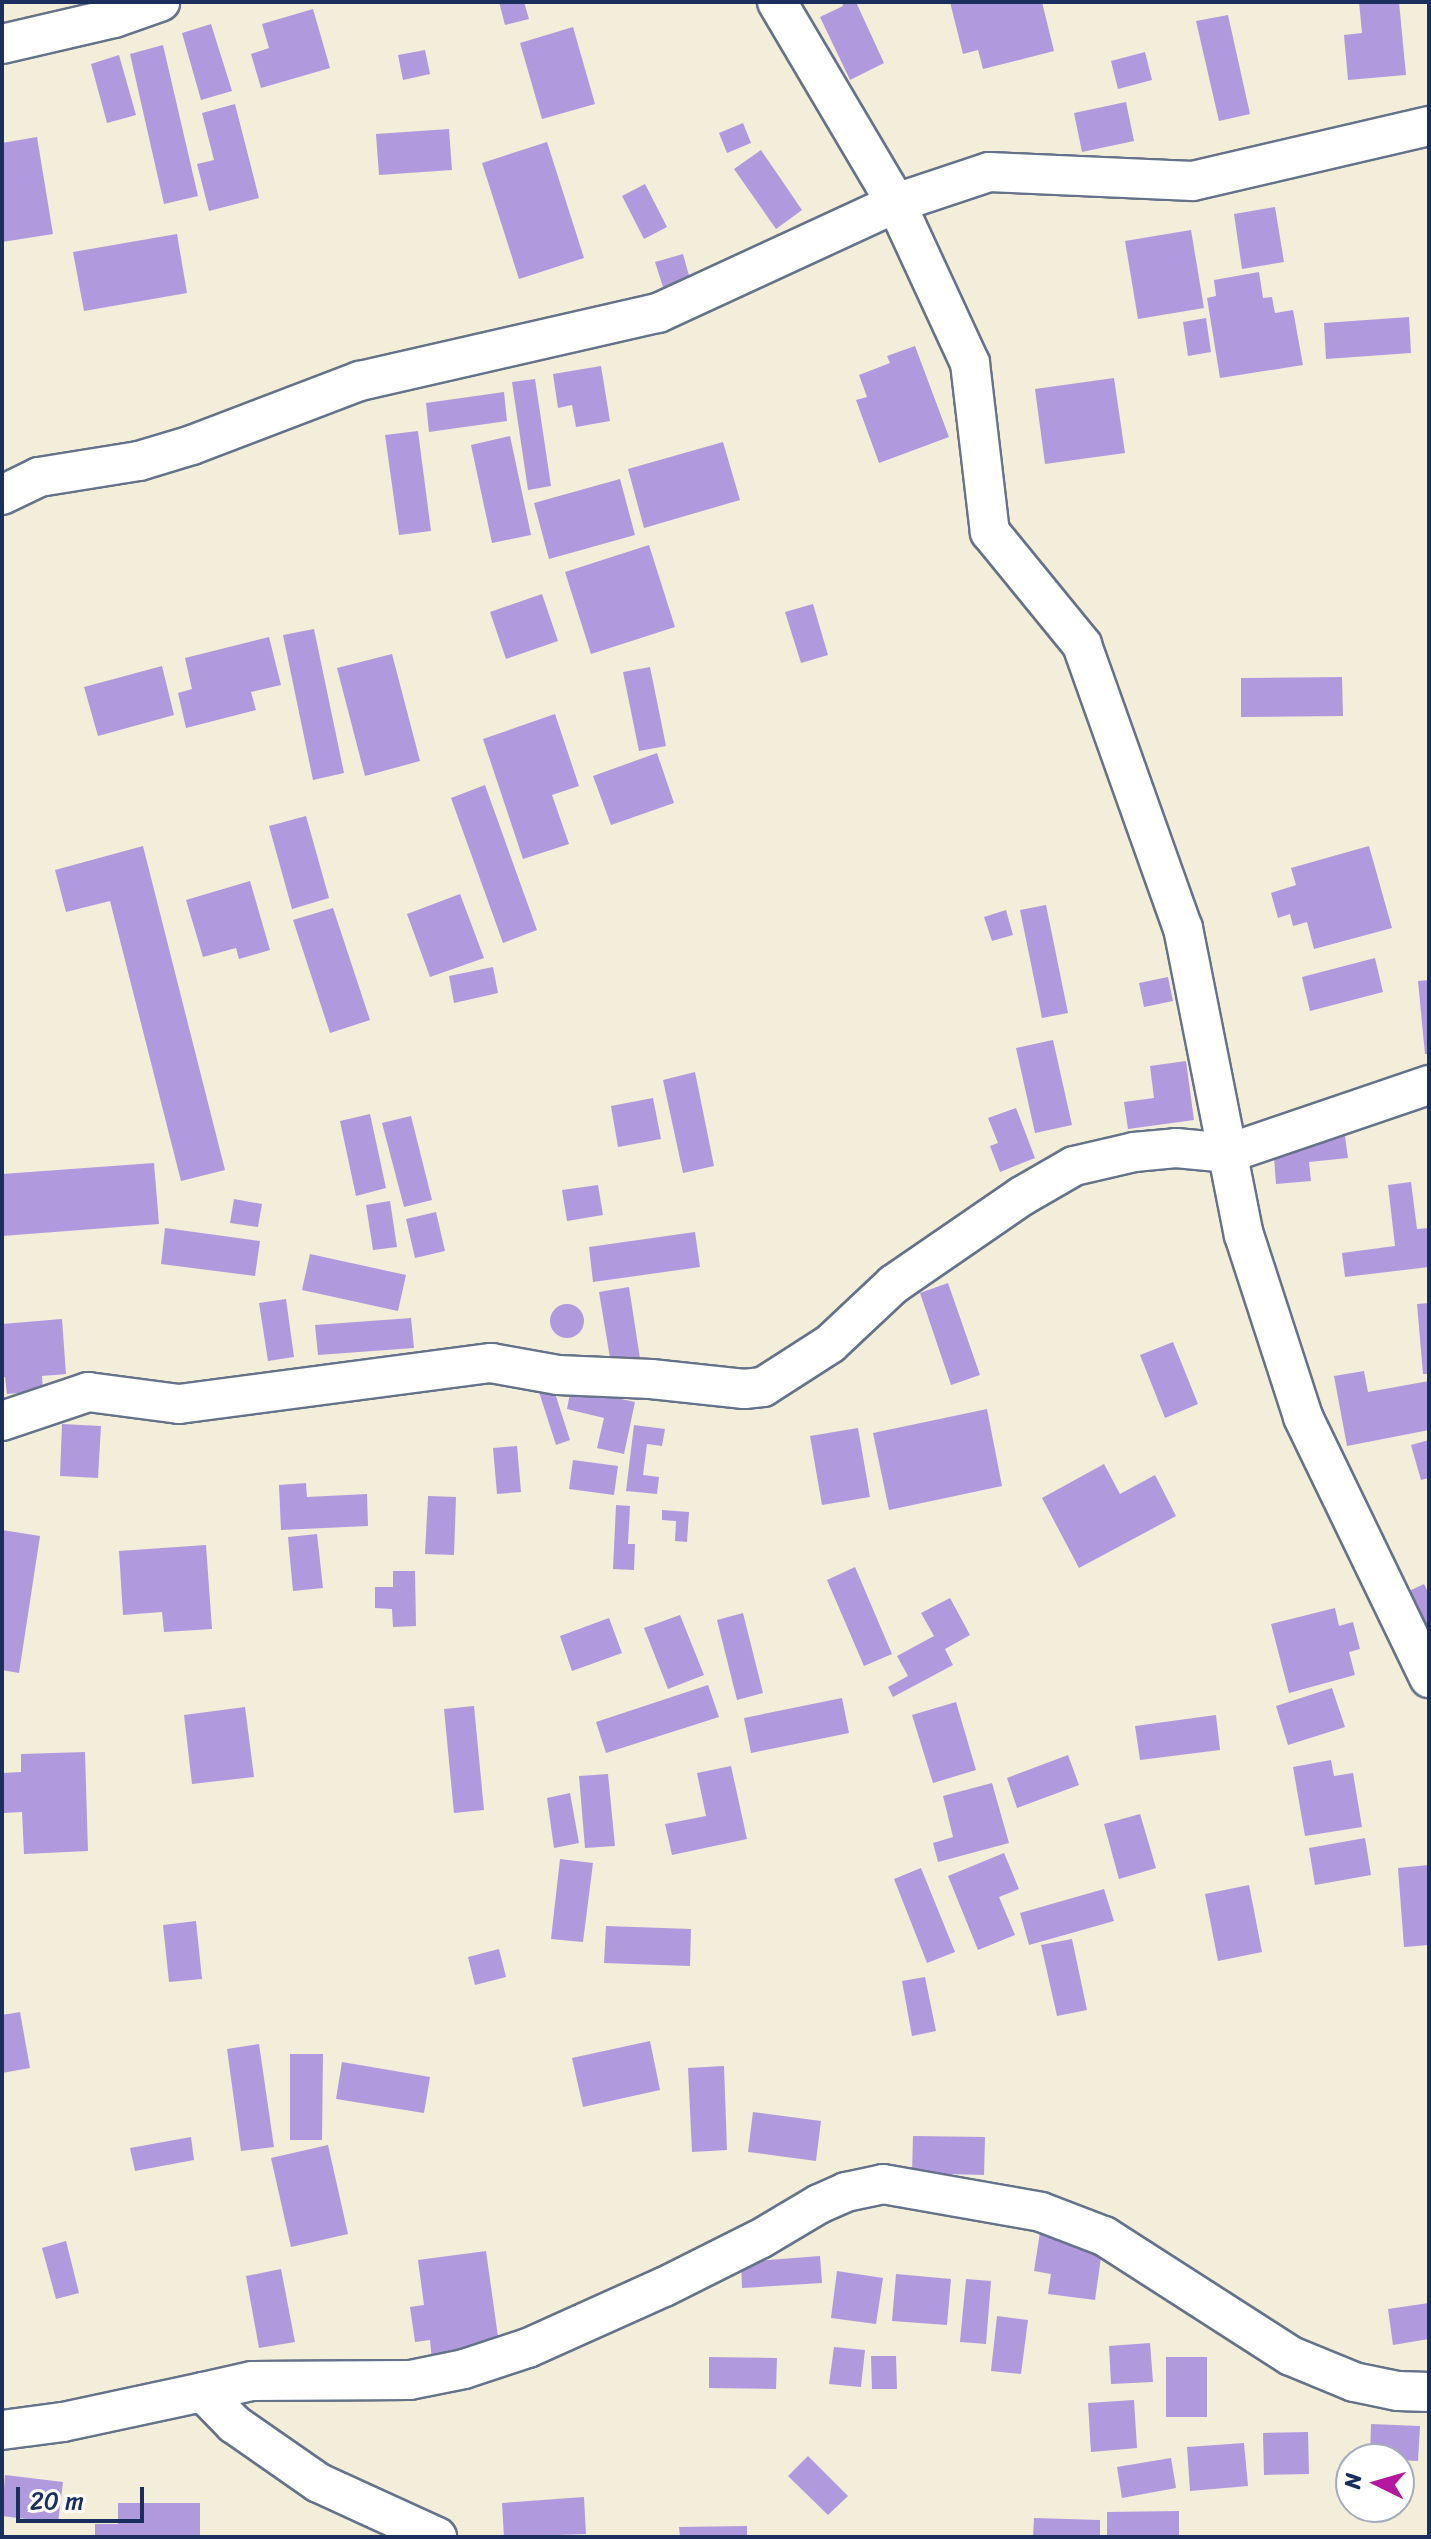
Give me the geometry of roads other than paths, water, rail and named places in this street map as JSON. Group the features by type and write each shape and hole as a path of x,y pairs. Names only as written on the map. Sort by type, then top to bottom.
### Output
{"street":[{"path":"2,44 114,18 160,2"},
{"path":"777,2 896,203 970,363 990,532 1082,645 1183,928 1244,1235 1303,1417 1429,1678"},
{"path":"2,495 39,477 139,461 192,445 360,381 658,313 896,203 989,172 1193,181 1429,126"},
{"path":"2,1421 88,1392 179,1404 491,1363 558,1375 651,1379 744,1389 763,1387 830,1344 894,1284 1022,1196 1074,1166 1134,1152 1176,1148 1229,1153 1429,1085"},
{"path":"2,2430 63,2422 252,2381 410,2380 464,2369 528,2348 664,2287 846,2192 883,2184 1041,2212 1104,2236 1291,2356 1354,2382 1398,2391 1429,2392"},
{"path":"203,2392 234,2424 319,2483 437,2537"}]}
